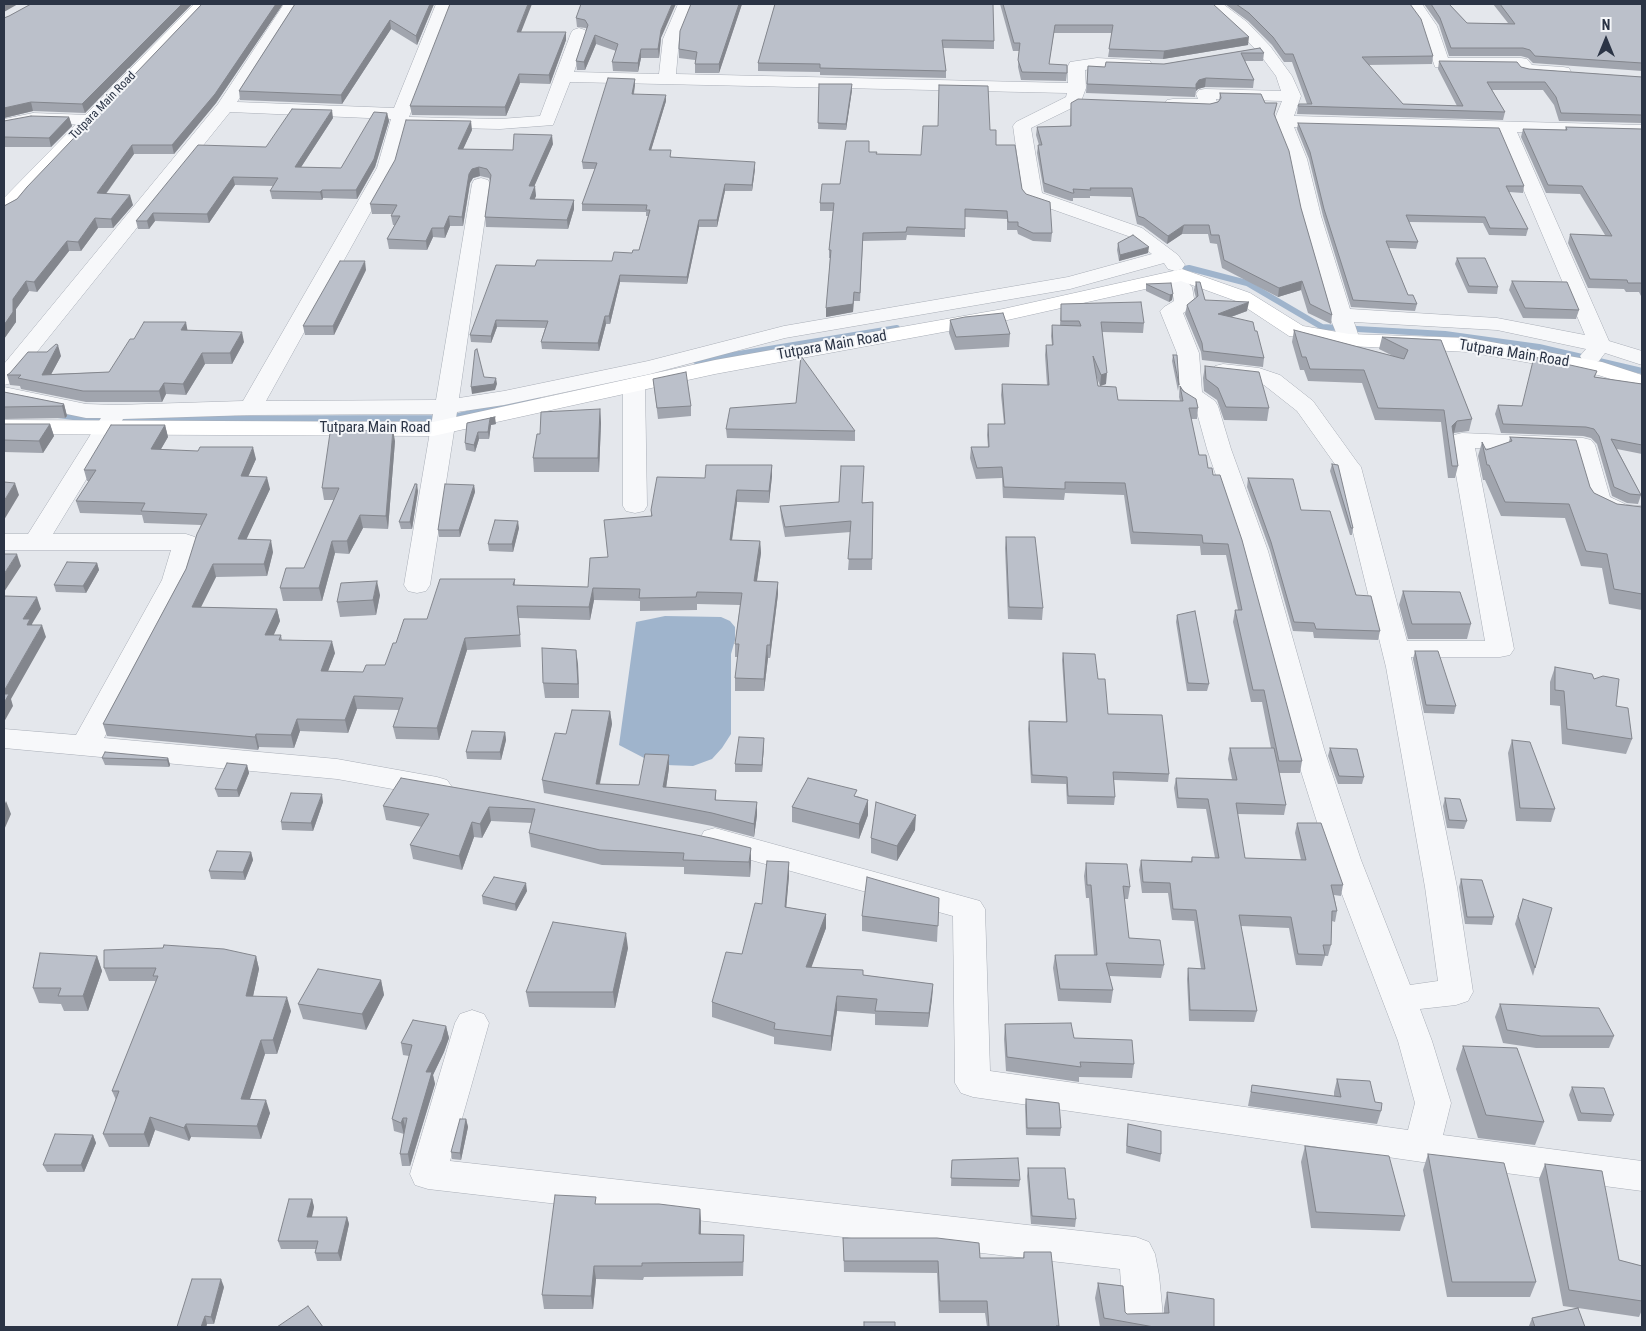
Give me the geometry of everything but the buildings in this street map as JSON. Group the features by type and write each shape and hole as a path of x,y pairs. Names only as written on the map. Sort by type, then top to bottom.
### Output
{"street":[{"name":"Tutpara Main Road","path":"4,208 202,4"},
{"path":"4,378 225,107 292,4"},
{"path":"251,408 386,168 400,118 444,4"},
{"path":"667,78 671,40 686,4"},
{"path":"1214,4 1242,25 1264,49 1284,76 1292,96 1283,121 1298,159 1311,216 1344,327"},
{"path":"1414,4 1430,26 1441,63 1521,64 1527,70 1575,73"},
{"path":"225,107 500,124 546,121 579,33"},
{"path":"1245,52 1264,49"},
{"path":"1076,94 1076,66 1097,63 1163,66"},
{"path":"564,77 667,78 1076,94 1093,101"},
{"path":"1076,94 1022,126 1033,196 1135,232 1173,267 1182,287 1185,304 1171,310 1188,353 1191,395 1207,406 1219,449 1255,551 1309,749 1344,860 1415,1041 1432,1103 1422,1147"},
{"path":"1161,103 1209,105 1205,94 1292,96"},
{"path":"4,124 33,118 89,120"},
{"path":"1283,121 1642,130"},
{"path":"1506,127 1590,357 1642,358"},
{"path":"417,585 454,365 481,184"},
{"name":"Tutpara Main Road","path":"4,427 111,420 433,429 444,417 634,385 715,367 1003,316 1137,284 1173,267 1243,297 1297,331 1344,327 1469,345 1590,357 1602,369 1642,382"},
{"path":"4,394 86,411 111,420 251,408 444,417 504,398 650,367 784,332 1173,267"},
{"path":"1189,368 1259,375 1272,380 1305,406 1349,466 1396,649 1441,887 1456,992 1399,999"},
{"path":"634,385 635,506"},
{"path":"36,542 111,420"},
{"path":"1396,649 1500,649 1462,440 1583,446 1599,502 1622,512 1642,513"},
{"path":"4,542 186,542 175,580 84,746"},
{"path":"4,739 336,769 464,791"},
{"path":"686,834 823,867 969,909 973,1083 1422,1147 1642,1176"},
{"path":"472,1022 428,1174 1136,1254 1140,1274 1144,1327"}],"water":[{"path":"665,616 721,617 730,621 735,627 735,640 731,654 731,734 712,759 693,766 666,765 646,759 619,745 636,622"}],"waterway":[{"path":"1175,271 1189,268 1247,283 1322,327 1445,334 1539,347 1642,371"},
{"path":"696,361 897,328"},
{"path":"58,415 88,419 450,418 538,397"}]}
